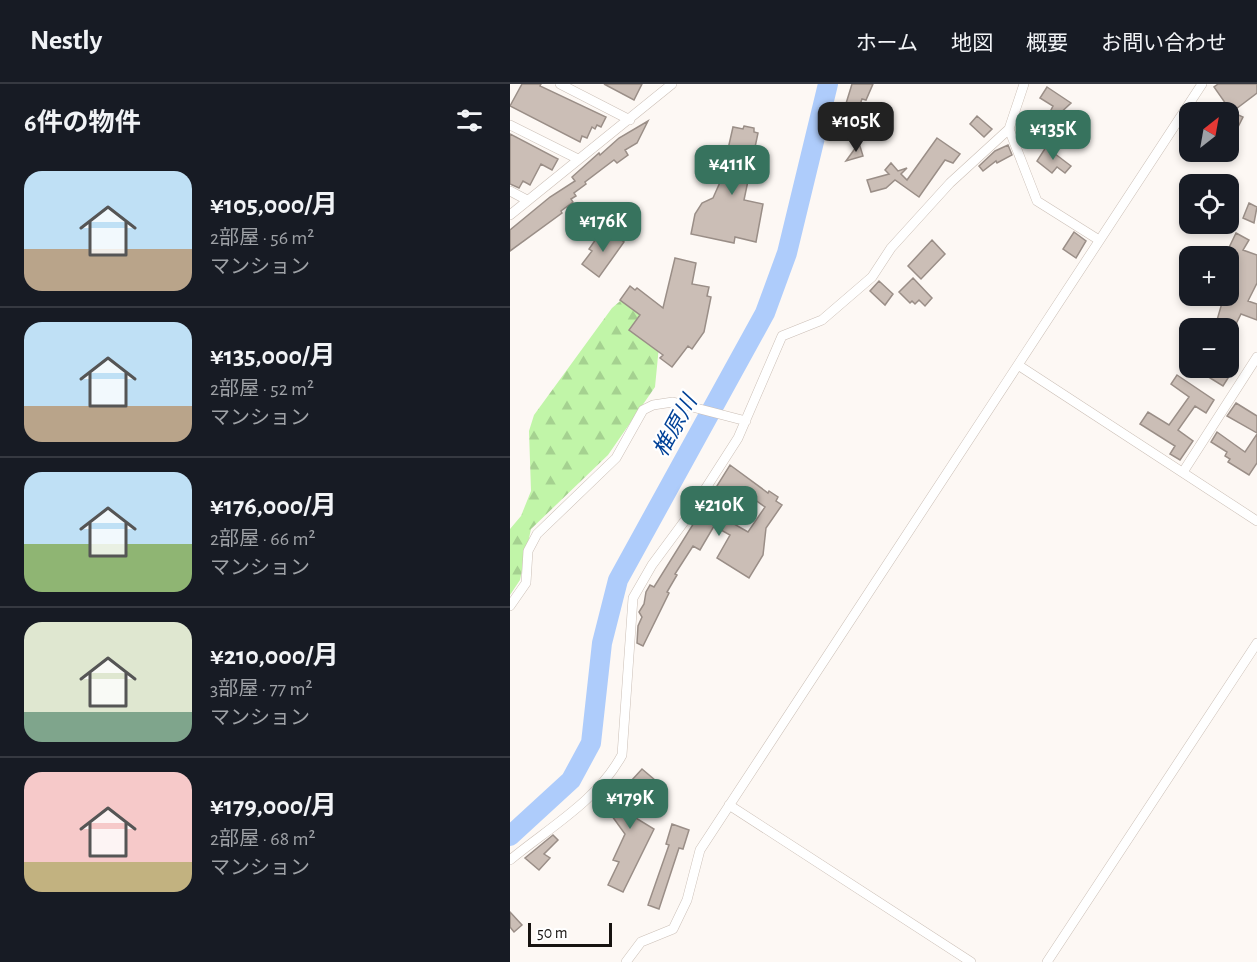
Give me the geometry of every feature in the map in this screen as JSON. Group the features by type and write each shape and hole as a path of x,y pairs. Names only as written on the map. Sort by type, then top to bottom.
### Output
{"street":[{"path":"560,84 630,120"},
{"path":"510,215 672,84"},
{"path":"510,860 539,840 611,776 622,755 633,598 652,565 686,519 732,447 746,421 782,336 822,320 864,284 891,248 950,183 1009,129 1024,84"},
{"path":"626,962 641,942 673,930 687,900 696,857 1202,84"},
{"path":"510,126 578,159"},
{"path":"1009,129 1037,201 1098,240"},
{"path":"510,191 527,200"},
{"path":"1183,472 1257,357"},
{"path":"1018,365 1257,521"},
{"path":"510,606 526,583 528,551 537,534 616,458 643,410 663,403 682,404 746,421"},
{"path":"1047,962 1257,642"},
{"path":"729,805 971,962"}],"green space":[{"path":"640,294 659,346 655,387 608,455 531,529 520,580 510,595 510,529 521,516 531,491 529,431 534,415 612,308 626,296"}],"building":[{"path":"522,84 541,84 540,86 606,117 601,127 597,125 595,129 592,127 587,138 582,136 580,142 510,106"},
{"path":"604,84 642,84 634,100"},
{"path":"852,84 873,84 866,100 862,99 852,127 840,123"},
{"path":"1218,84 1257,84 1257,93 1239,107 1239,102 1225,102 1214,87"},
{"path":"1047,87 1071,103 1057,116 1050,112 1053,106 1040,98"},
{"path":"977,116 992,129 984,137 970,124"},
{"path":"1036,117 1043,127 1032,134 1026,125"},
{"path":"648,121 637,143 625,150 628,155 617,163 614,160 585,182 586,184 574,193 576,196 571,199 573,202 561,211 562,213 510,251 510,230 550,197 575,181 572,177 599,153 600,155 619,138"},
{"path":"744,126 754,128 754,132 758,133 744,200 763,204 756,242 735,237 734,243 691,234 695,214 702,203 713,198 721,180 733,127 743,129"},
{"path":"510,134 558,159 552,170 541,164 530,185 523,181 519,188 510,184"},
{"path":"937,138 960,154 953,163 945,160 919,197 895,180 886,188 871,192 867,180 889,174 885,170 891,163 898,171 907,168 901,174 907,180"},
{"path":"859,143 863,156 846,161"},
{"path":"1008,145 1012,155 997,163 996,161 983,171 979,166 995,151"},
{"path":"1046,147 1071,166 1065,173 1057,167 1052,173 1037,161"},
{"path":"1249,203 1257,207 1254,223 1243,218"},
{"path":"608,230 624,242 599,277 582,264 592,251 589,249 596,239 599,242"},
{"path":"1074,232 1086,241 1076,258 1063,249"},
{"path":"1236,234 1238,234 1249,240 1243,250 1257,255 1257,283 1248,301 1257,304 1257,320 1241,314 1239,318 1218,318 1221,306 1239,306 1239,246 1230,246"},
{"path":"932,240 945,254 921,279 908,266"},
{"path":"675,258 696,263 692,284 709,287 707,296 711,297 704,332 692,349 688,346 672,367 660,358 663,355 629,330 640,315 620,300 630,286 635,290 637,288 663,308"},
{"path":"913,278 932,298 925,306 919,300 915,304 912,301 910,303 899,292"},
{"path":"879,281 893,294 885,305 870,291"},
{"path":"1177,375 1214,400 1206,413 1195,406 1178,430 1193,441 1180,460 1170,454 1175,446 1140,424 1148,412 1169,425 1189,397 1171,384"},
{"path":"1210,378 1228,378 1223,386"},
{"path":"1236,403 1257,416 1257,433 1227,416"},
{"path":"1217,432 1245,452 1257,434 1257,463 1249,475 1228,462 1230,459 1225,456 1227,452 1211,442"},
{"path":"730,465 768,493 769,491 778,497 776,501 782,505 766,528 763,555 749,578 717,558 730,535 714,526 700,550 693,546 675,574 677,575 667,592 669,593 643,646 637,643 638,626 642,617 639,612 650,585 654,587","holes":["751,497 765,507 748,532 734,524"]},
{"path":"642,769 655,780 626,812 654,829 623,892 608,885 619,862 613,860 625,834 612,816 616,812 609,805"},
{"path":"672,824 689,830 683,849 679,848 659,909 648,905 669,845 666,844"},
{"path":"553,835 558,840 544,854 550,858 539,870 525,858"},
{"path":"510,912 522,925 514,932 510,927"}],"waterway":[{"name":"椎原川","path":"510,836 571,780 591,743 602,643 618,580 765,313 787,253 828,84"}]}
